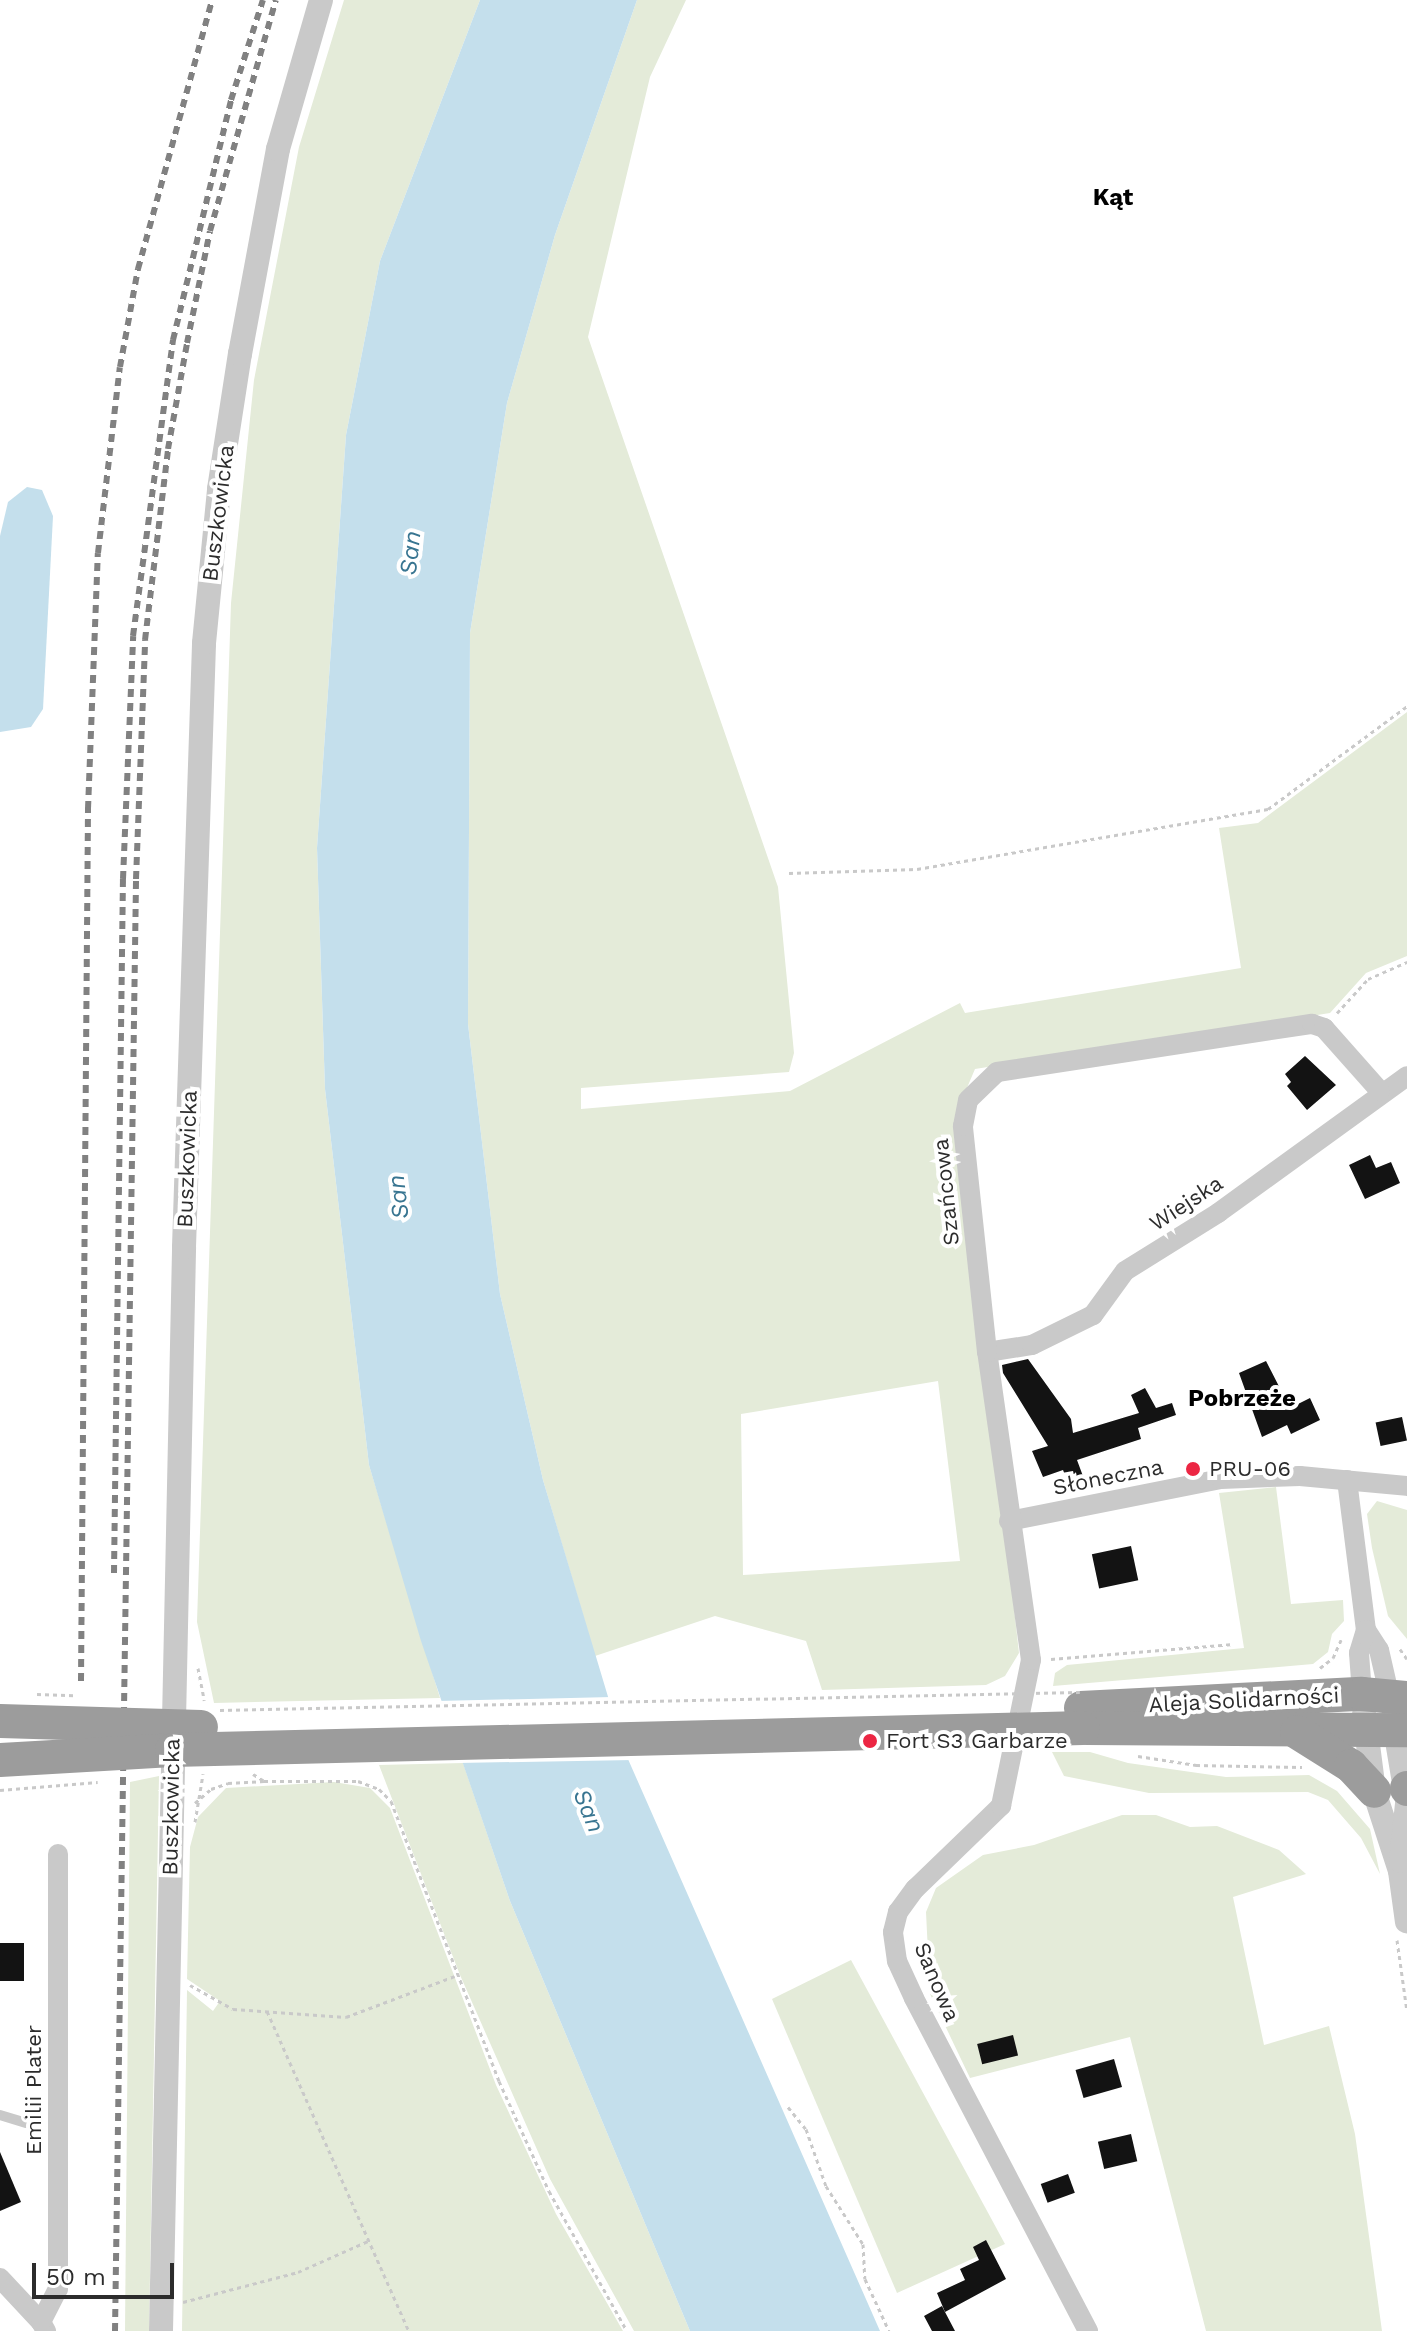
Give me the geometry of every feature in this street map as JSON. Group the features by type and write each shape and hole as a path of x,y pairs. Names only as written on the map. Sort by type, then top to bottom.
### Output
{"highway":[{"name":"Aleja Solidarności","path":"1084,1705 1388,1713"},
{"name":"Aleja Solidarności","path":"1084,1705 1296,1732 1388,1713"},
{"path":"0,1721 176,1728 1084,1705"},
{"path":"0,1760 1084,1705"},
{"path":"1296,1732 1396,1789"}],"street":[{"name":"Buszkowicka","path":"161,2331 166,1983 204,643 219,489 248,310 278,149 321,0"},
{"name":"Szańcowa","path":"1031,1660 987,1352 963,1126 968,1100 980,1085 997,1072 1312,1024 1324,1028"},
{"path":"1324,1028 1380,1091"},
{"name":"Wiejska","path":"987,1352 1032,1345 1093,1315 1125,1271 1218,1213 1380,1091 1407,1076"},
{"name":"Słoneczna","path":"1009,1521 1221,1479 1347,1480 1407,1486"},
{"path":"1347,1480 1366,1630 1359,1653 1388,1713 1396,1789 1407,1803 1400,1871"},
{"path":"1366,1630 1379,1650 1388,1713 1407,1922"},
{"name":"Sanowa","path":"1031,1660 1001,1806 915,1889 898,1912 893,1932 897,1961 914,1998 1088,2331"},
{"name":"Emilii Plater","path":"0,2278 43,2326 58,2289 58,1854"}],"lane":[{"path":"0,2115 26,2123"}],"path":[{"path":"789,873 917,869 1268,809 1407,706"},
{"path":"1324,1028 1368,979 1407,962"},
{"path":"1316,1671 1333,1658 1345,1631 1384,1628 1407,1659"},
{"path":"1031,1660 1233,1644"},
{"path":"196,1659 205,1702"},
{"path":"213,1710 1084,1705"},
{"path":"1130,1754 1196,1765 1305,1767"},
{"path":"247,1771 264,1781 358,1781 385,1794 455,1976 549,2191 627,2331"},
{"path":"166,1983 190,1985 220,2005 267,2011 364,2013 455,1976"},
{"path":"267,2011 409,2331"},
{"path":"788,2107 806,2129 826,2186 863,2244 865,2279 889,2331"},
{"path":"160,2305 222,2295 298,2272 368,2241"}],"green space":[{"path":"344,0 480,0 380,261 346,435 317,848 325,1089 369,1465 440,1698 214,1703 197,1622 231,603 254,380 299,147"},
{"path":"637,0 686,0 650,77 588,337 778,887 794,1053 789,1072 581,1088 581,1109 790,1091 960,1003 965,1013 1241,968 1219,828 1258,823 1407,712 1407,956 1366,973 1330,1013 975,1069 958,1109 1019,1653 1005,1676 986,1685 822,1690 806,1641 715,1616 595,1656 543,1480 500,1294 468,1024 470,633 507,403 555,235","holes":["938,1381 960,1561 743,1575 741,1414"]},
{"path":"1276,1487 1291,1604 1343,1600 1344,1621 1332,1634 1328,1652 1313,1664 1053,1686 1055,1673 1067,1665 1244,1648 1219,1493"},
{"path":"1377,1501 1407,1510 1407,1639 1388,1616 1372,1548 1367,1514"},
{"path":"1052,1752 1090,1752 1128,1763 1226,1777 1309,1775 1337,1791 1370,1829 1380,1874 1361,1838 1328,1800 1308,1792 1149,1793 1064,1776"},
{"path":"463,1763 510,1901 690,2331 634,2331 550,2179 460,1975 379,1765"},
{"path":"159,1776 149,2331 125,2331 130,1782"},
{"path":"334,1782 370,1788 390,1808 496,2085 556,2214 623,2331 182,2331 187,1990 213,2011 220,2001 187,1979 190,1847 198,1817 226,1788"},
{"path":"1122,1815 1156,1815 1190,1827 1217,1826 1279,1850 1306,1874 1233,1897 1264,2045 1329,2026 1355,2134 1382,2331 1206,2331 1130,2037 970,2078 930,1994 926,1912 936,1888 983,1855 1034,1845"},
{"path":"851,1960 1005,2244 897,2293 772,1999"}],"water":[{"name":"San","path":"480,0 637,0 555,235 507,403 470,633 468,1024 500,1294 543,1480 624,1750 880,2331 690,2331 510,1901 421,1641 369,1465 325,1089 317,848 346,435 380,261"},
{"path":"27,487 42,490 53,516 43,709 31,727 0,732 0,536 8,502"}],"pier":[{"path":"612,1697 633,1760 458,1763 437,1701"}],"building":[{"path":"1305,1056 1336,1085 1307,1110 1287,1086 1291,1082 1285,1074"},
{"path":"1370,1155 1376,1168 1391,1162 1400,1183 1365,1199 1349,1165"},
{"path":"1028,1359 1071,1419 1073,1433 1139,1413 1131,1395 1145,1388 1156,1408 1172,1403 1176,1415 1138,1428 1141,1439 1077,1460 1087,1487 1071,1490 1063,1470 1043,1477 1032,1451 1048,1446 1003,1373 1002,1365"},
{"path":"1266,1361 1290,1408 1310,1398 1320,1420 1291,1434 1287,1425 1262,1437 1239,1373"},
{"path":"1402,1417 1407,1440 1381,1446 1376,1423"},
{"path":"1131,1546 1138,1580 1099,1589 1092,1554"},
{"path":"0,1943 24,1943 24,1981 0,1981"},
{"path":"1013,2035 1018,2055 982,2064 977,2044"},
{"path":"1114,2059 1122,2087 1084,2098 1076,2070"},
{"path":"1131,2134 1137,2161 1104,2169 1098,2142"},
{"path":"0,2152 21,2202 0,2211"},
{"path":"1068,2174 1075,2193 1048,2203 1041,2184"},
{"path":"986,2240 1006,2279 945,2312 937,2293 965,2280 960,2269 979,2260 973,2247"},
{"path":"942,2306 955,2331 932,2331 924,2316"}],"railway":[{"path":"81,1681 88,809 98,553 120,367 138,269 212,0"},
{"path":"114,1573 123,879 133,636 173,340 231,100 263,0"},
{"path":"115,2331 136,879 145,640 168,449 187,343 210,231 276,0"}],"place":[{"name":"PRU-06","path":"1193,1469"},
{"name":"Fort S3 Garbarze","path":"870,1741"}],"district":[{"name":"Kąt","path":"1113,198"},
{"name":"Pobrzeże","path":"1242,1399"}]}
